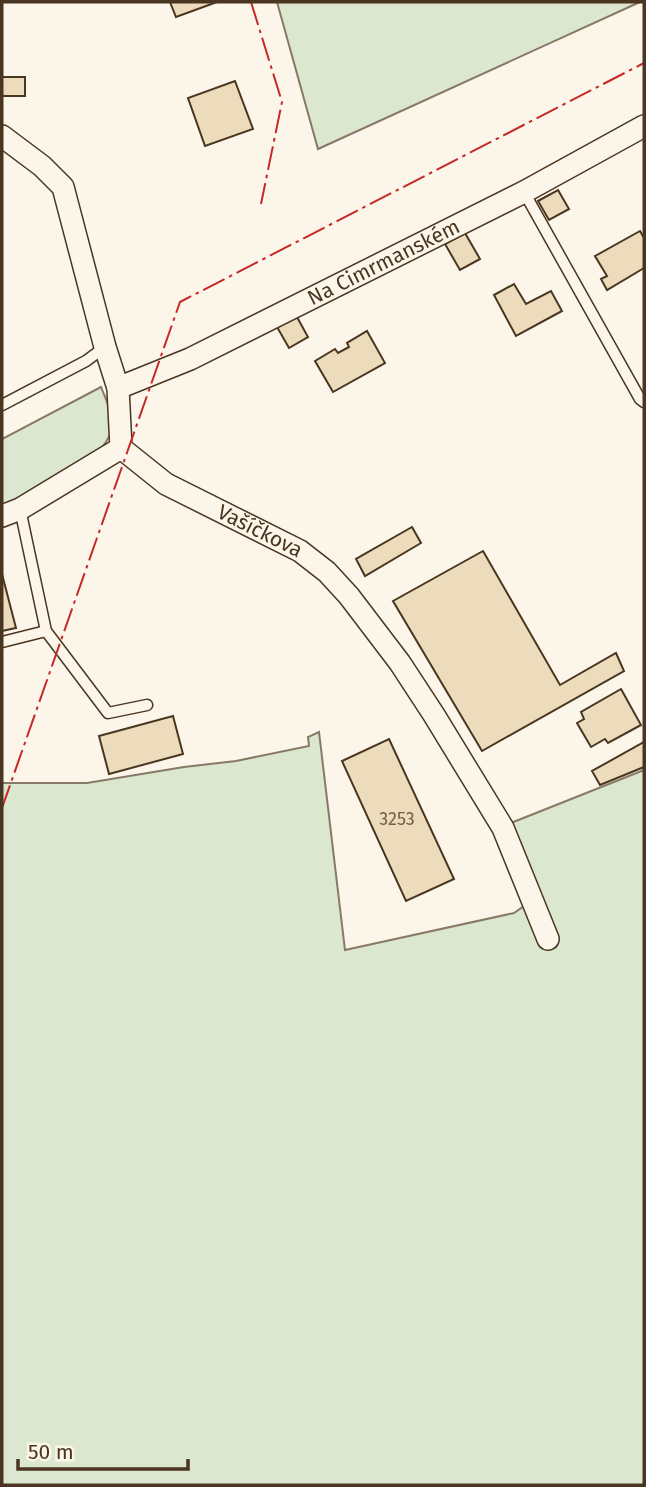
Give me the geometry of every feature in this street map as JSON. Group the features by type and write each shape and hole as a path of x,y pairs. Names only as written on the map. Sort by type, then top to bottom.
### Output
{"street":[{"name":"Na Cimrmanském","path":"118,388 190,359 524,192 644,126"},
{"path":"2,136 42,166 63,187 118,388 121,448 11,512"},
{"name":"Vašíčkova","path":"121,448 166,484 300,551 327,572 349,596 400,663 503,828 548,939"}],"lane":[{"path":"524,192 644,402"},
{"path":"2,405 86,361 105,347"},
{"path":"11,512 47,631 108,713 147,705"},
{"path":"2,642 47,631"}],"green space":[{"path":"277,2 640,2 318,149"},
{"path":"101,387 111,413 112,426 111,434 100,450 2,508 2,439"},
{"path":"319,732 345,950 514,913 524,906 511,823 644,770 644,1485 2,1485 2,783 87,783 236,761 309,746 308,737"}],"building":[{"path":"170,2 217,2 176,17"},
{"path":"2,77 25,77 25,96 2,96"},
{"path":"235,81 253,129 205,146 188,98"},
{"path":"558,190 569,209 549,220 538,201"},
{"path":"640,231 644,238 644,268 607,290 601,279 607,276 595,256"},
{"path":"465,233 480,259 460,270 445,244"},
{"path":"514,284 526,304 551,291 562,311 516,336 494,295"},
{"path":"297,317 308,337 289,348 277,327"},
{"path":"367,331 385,363 333,392 315,361 335,349 338,353 349,347 347,343"},
{"path":"412,527 421,543 365,576 356,559"},
{"path":"483,551 560,685 616,653 624,671 482,751 393,601"},
{"path":"2,574 16,628 2,631"},
{"path":"621,689 641,725 608,743 605,739 591,747 577,723 584,719 581,712"},
{"path":"173,716 183,754 109,774 99,736"},
{"path":"389,739 454,879 406,901 342,761"},
{"path":"644,742 644,767 600,785 592,771"}],"power":[{"path":"251,2 282,102 261,204"},
{"path":"2,808 180,302 644,63"}]}
